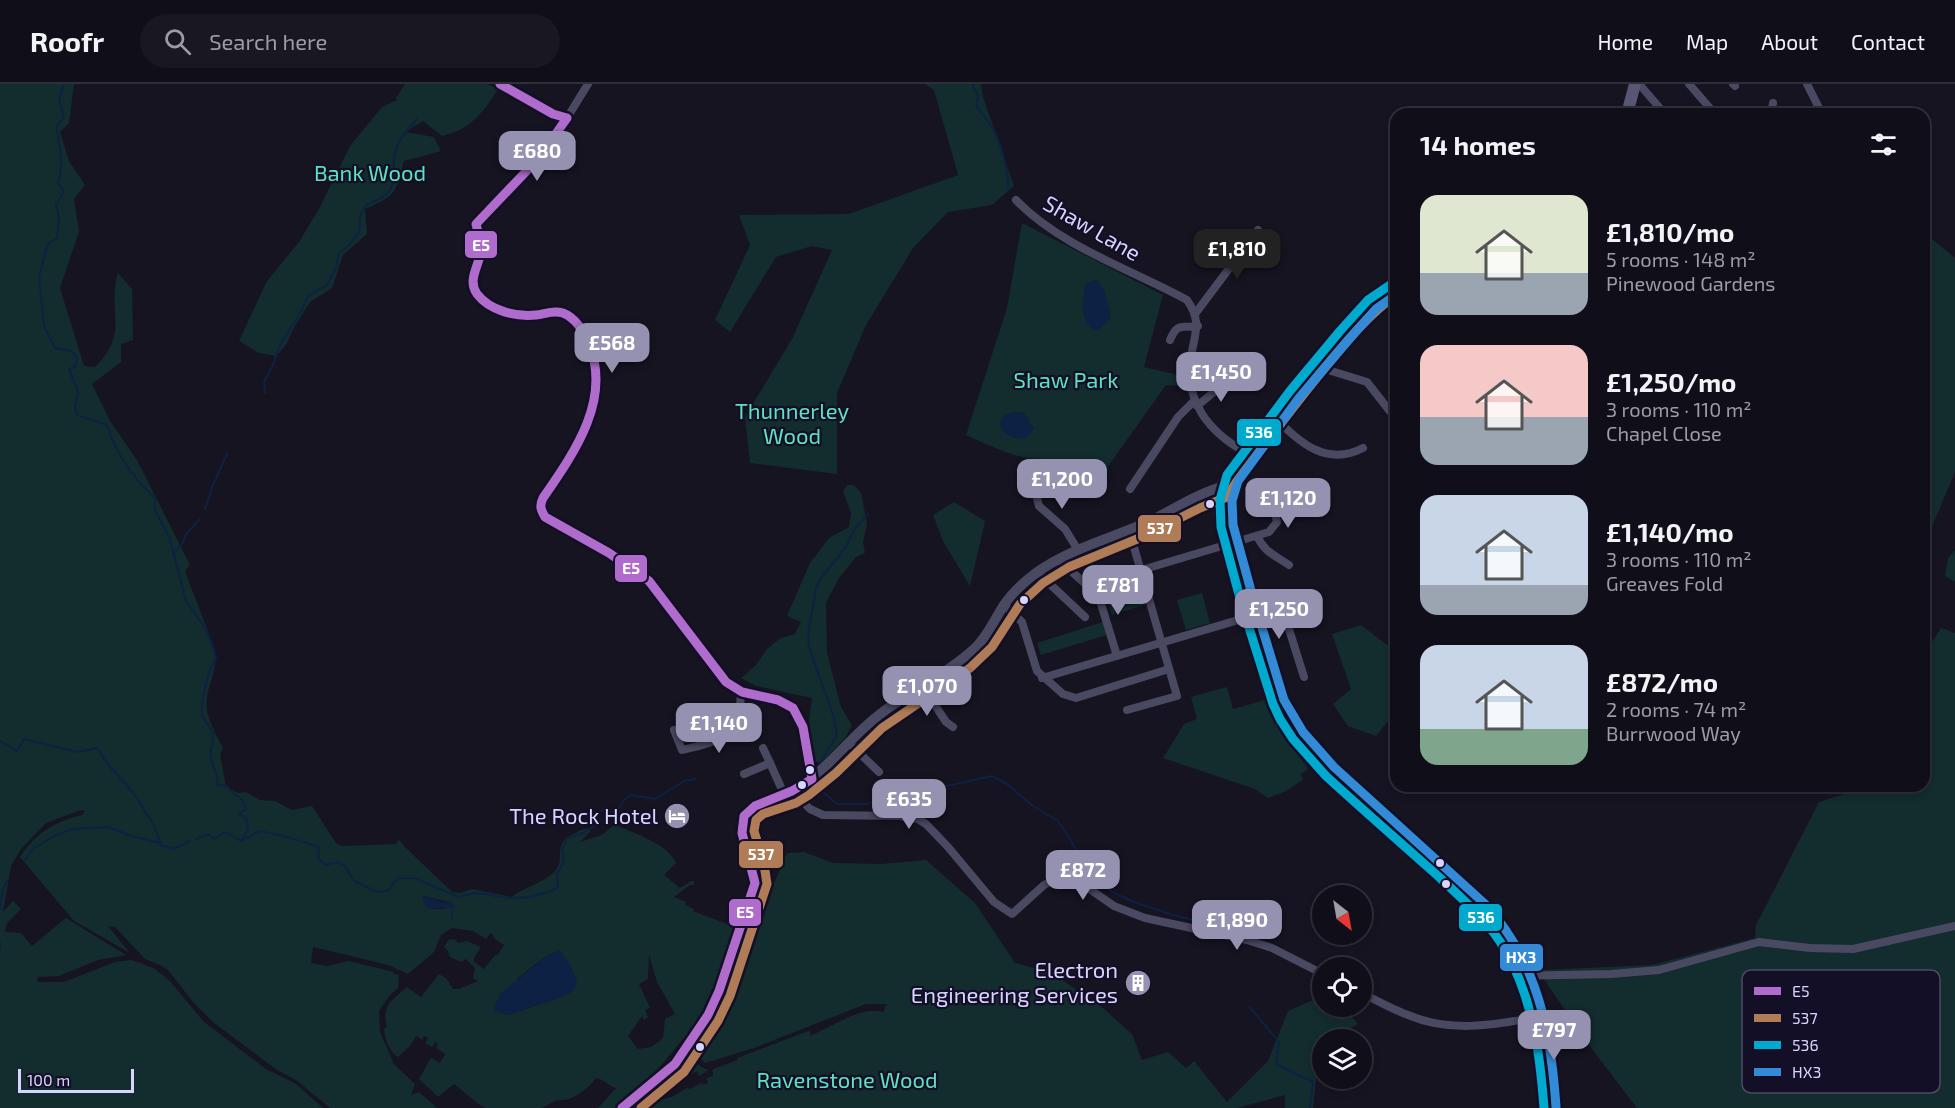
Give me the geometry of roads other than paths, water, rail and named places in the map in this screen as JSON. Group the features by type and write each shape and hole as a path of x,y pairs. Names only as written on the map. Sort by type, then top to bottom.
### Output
{"main road":[{"path":"1630,108 1637,84"},
{"path":"1390,285 1368,300 1315,360 1221,486 1219,503 1226,546 1270,697 1282,724 1303,752 1341,790 1453,889 1486,922 1505,950 1517,976 1531,1018 1542,1080 1544,1108"}],"street":[{"path":"500,84 553,114 567,118"},
{"path":"588,84 538,159 476,224 481,250 472,284 484,303 495,309 512,313 536,315 557,312 569,316 588,340 598,372 596,400 582,435 543,498 540,504 541,510 554,522 609,553 649,581 726,682 741,692 784,702 794,710 803,727 808,767 812,778"},
{"path":"1637,84 1659,108"},
{"path":"1689,84 1710,108"},
{"path":"1807,84 1819,108"},
{"path":"1772,108 1773,103"},
{"name":"Shaw Lane","path":"1016,200 1037,218 1090,251 1187,300 1195,314"},
{"path":"1245,452 1214,429 1196,404 1189,381 1190,359 1198,326 1195,314 1258,230"},
{"path":"1170,340 1174,330 1183,326 1198,326"},
{"path":"1315,360 1334,372 1351,375 1367,382 1390,411"},
{"path":"1130,489 1178,417 1237,373 1246,383"},
{"path":"1272,415 1301,443 1322,453 1339,454 1363,448"},
{"path":"1026,483 1036,494 1039,506 1065,529 1078,550"},
{"path":"622,1108 675,1064 708,1015 719,992 755,883 755,874 743,832 743,818 755,806 788,793 812,778 866,725 974,649 992,626 1004,605 1022,584 1037,572 1078,550 1129,530 1206,491 1221,486"},
{"path":"1091,585 1269,532 1277,522 1276,517"},
{"path":"1127,710 1177,696 1129,530"},
{"path":"1257,536 1265,551 1279,557 1289,566"},
{"path":"1059,560 1091,585 1099,596 1117,656"},
{"path":"1037,572 1085,617"},
{"path":"1004,605 1022,622 1040,674 1063,694 1076,698 1169,669"},
{"path":"1040,674 1117,656 1282,607 1304,677"},
{"path":"923,687 946,722 953,727"},
{"path":"674,730 682,750 722,737 738,720 741,692"},
{"path":"849,743 879,772"},
{"path":"763,748 788,793 823,815 899,816 918,819 927,824 994,902 1012,914 1044,885 1066,878 1081,883 1114,906 1145,918 1272,948 1312,968"},
{"path":"744,774 770,764"},
{"path":"1517,976 1611,974 1659,970 1759,942 1810,948 1853,949 1955,926"},
{"path":"1372,998 1410,1016 1442,1025 1479,1026 1531,1018"}],"water":[{"path":"1097,279 1105,292 1111,318 1097,331 1091,328 1084,318 1083,304 1085,284"},
{"path":"1024,413 1034,429 1026,438 1012,437 1001,429 1000,421 1006,414"},
{"path":"424,896 452,903 456,908 427,908 422,898"},
{"path":"560,950 577,980 574,990 561,997 507,1015 493,1010 500,994 546,956"}],"waterway":[{"path":"64,84 59,99 64,117 56,127 61,162 58,183 64,191 56,205 59,218 57,238 48,244 39,276 44,326 55,348 71,351 77,358 75,367 69,369 78,392 75,407 77,415 107,425 126,465 155,499 155,510 170,539 186,601 203,625 212,644 216,659 206,685 202,714 213,735 211,755 217,785 227,786 245,805 246,809 239,814 247,820 248,828 241,841"},
{"path":"972,84 978,96 976,105 994,130 1000,146 1007,173 1008,188"},
{"path":"265,393 264,382 281,343 300,314 308,296 327,285 336,268 339,253 359,233 360,216 367,204 380,199 392,186 395,152 401,139 417,119"},
{"path":"205,509 227,454"},
{"path":"819,765 837,735 834,718 809,647 808,633 816,589 821,578 846,547 854,530 868,514"},
{"path":"173,554 200,519"},
{"path":"0,741 17,751 24,739 78,752 97,748 106,762 135,795 155,827 161,845 174,849 190,841"},
{"path":"817,780 816,786 837,804 866,804 992,776 1007,784 1033,806 1058,821 1081,861 1112,892 1173,915 1229,929"},
{"path":"196,839 208,834 214,839 225,832 241,841 260,831 300,841 319,848 318,858 325,865 338,862 345,866 354,881 375,891 389,890 398,878 415,878 458,897 479,893 510,898 529,897 558,888 557,873 564,862 562,850 567,838 583,833 596,825 599,812 605,810 616,813 624,800 631,795 655,799 684,781 695,779"},
{"path":"25,860 33,849 52,837 72,829 108,827 159,843"},
{"path":"0,909 3,889 7,881"},
{"path":"452,908 452,918"},
{"path":"0,942 0,948"},
{"path":"1249,1006 1279,1042 1276,1064 1313,1082 1310,1108"}],"place":[{"name":"The Rock Hotel","path":"677,816"},
{"name":"Electron Engineering Services","path":"1138,983"}],"park label":[{"name":"Bank Wood","path":"370,173"},
{"name":"Shaw Park","path":"1066,380"},
{"name":"Thunnerley Wood","path":"792,424"},
{"name":"Ravenstone Wood","path":"847,1080"}]}
